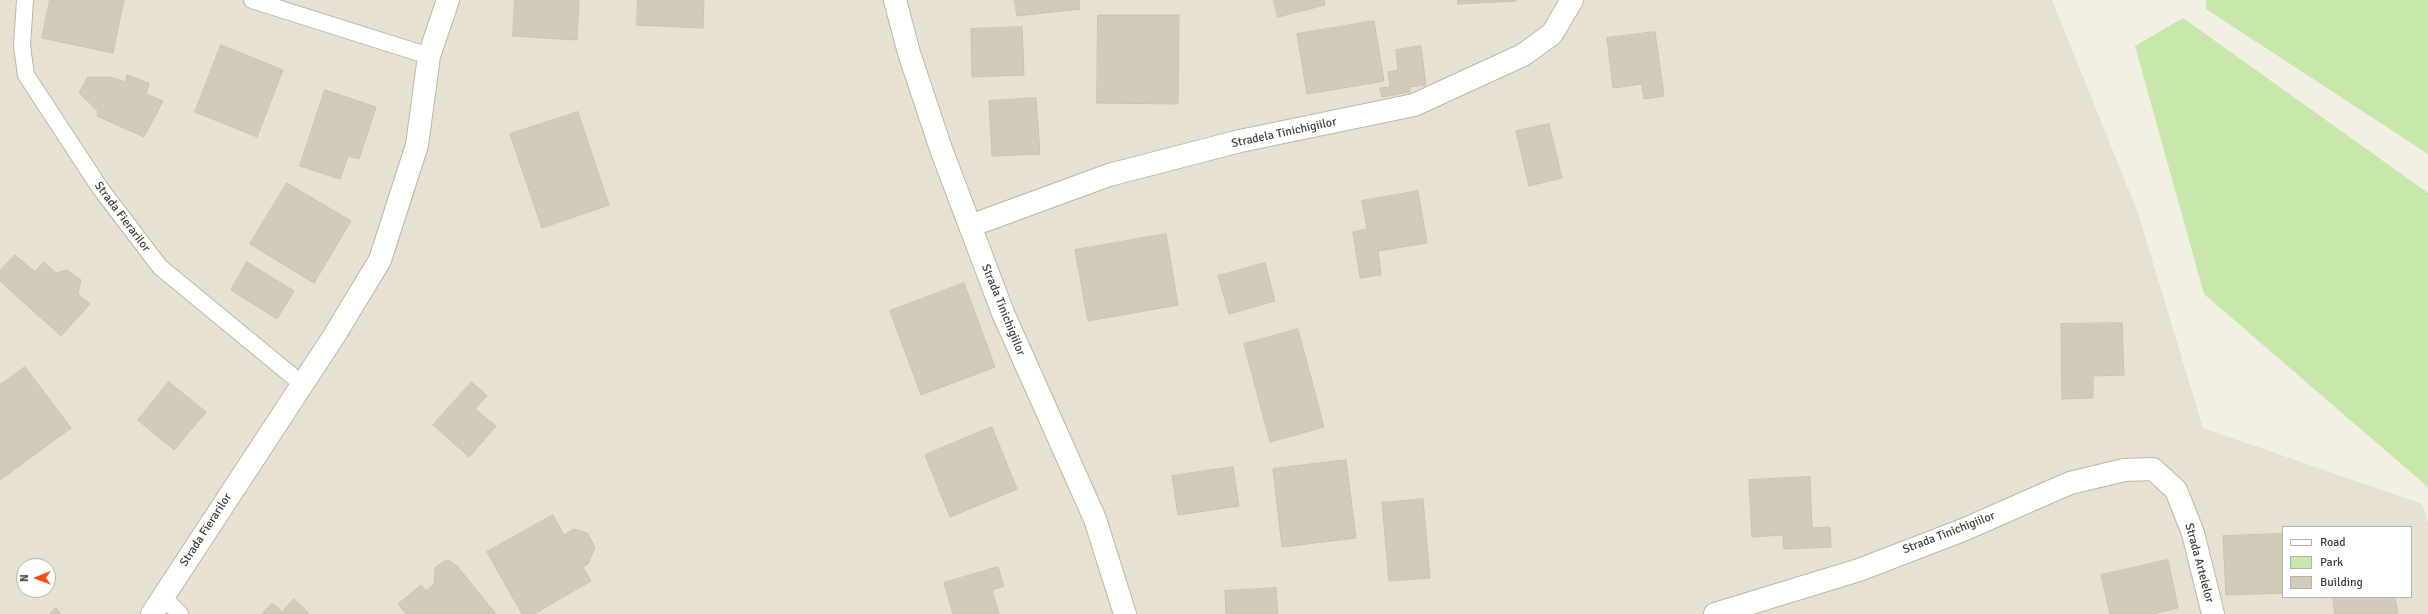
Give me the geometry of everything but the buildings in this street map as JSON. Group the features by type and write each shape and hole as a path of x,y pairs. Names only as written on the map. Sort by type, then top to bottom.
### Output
{"street":[{"name":"Strada Fierarilor","path":"157,605 302,384 380,260 418,145 429,56 448,0"},
{"name":"Strada Tinichigiilor","path":"895,0 909,53 970,226 1003,313 1095,519 1125,614"},
{"name":"Stradela Tinichigiilor","path":"970,226 1109,175 1240,141 1414,105 1523,55 1552,34 1572,0"},
{"name":"Strada Tinichigiilor","path":"1715,614 1858,570 1962,530 2070,483 2124,470 2153,469 2176,490"},
{"name":"Strada Artelelor","path":"2176,490 2193,533 2213,614"}],"lane":[{"name":"Strada Fierarilor","path":"25,0 22,46 26,75 100,188 160,267 302,384"},
{"path":"252,0 429,56"},
{"name":"Strada Fierarilor","path":"157,605 180,614"}],"shaded area":[{"path":"0,0 2052,0 2138,213 2203,428 2422,504 2428,523 2428,614 0,614"}],"green space":[{"path":"2206,0 2428,0 2428,154 2206,9"},
{"path":"2183,18 2428,193 2428,487 2204,294 2135,46"}]}
